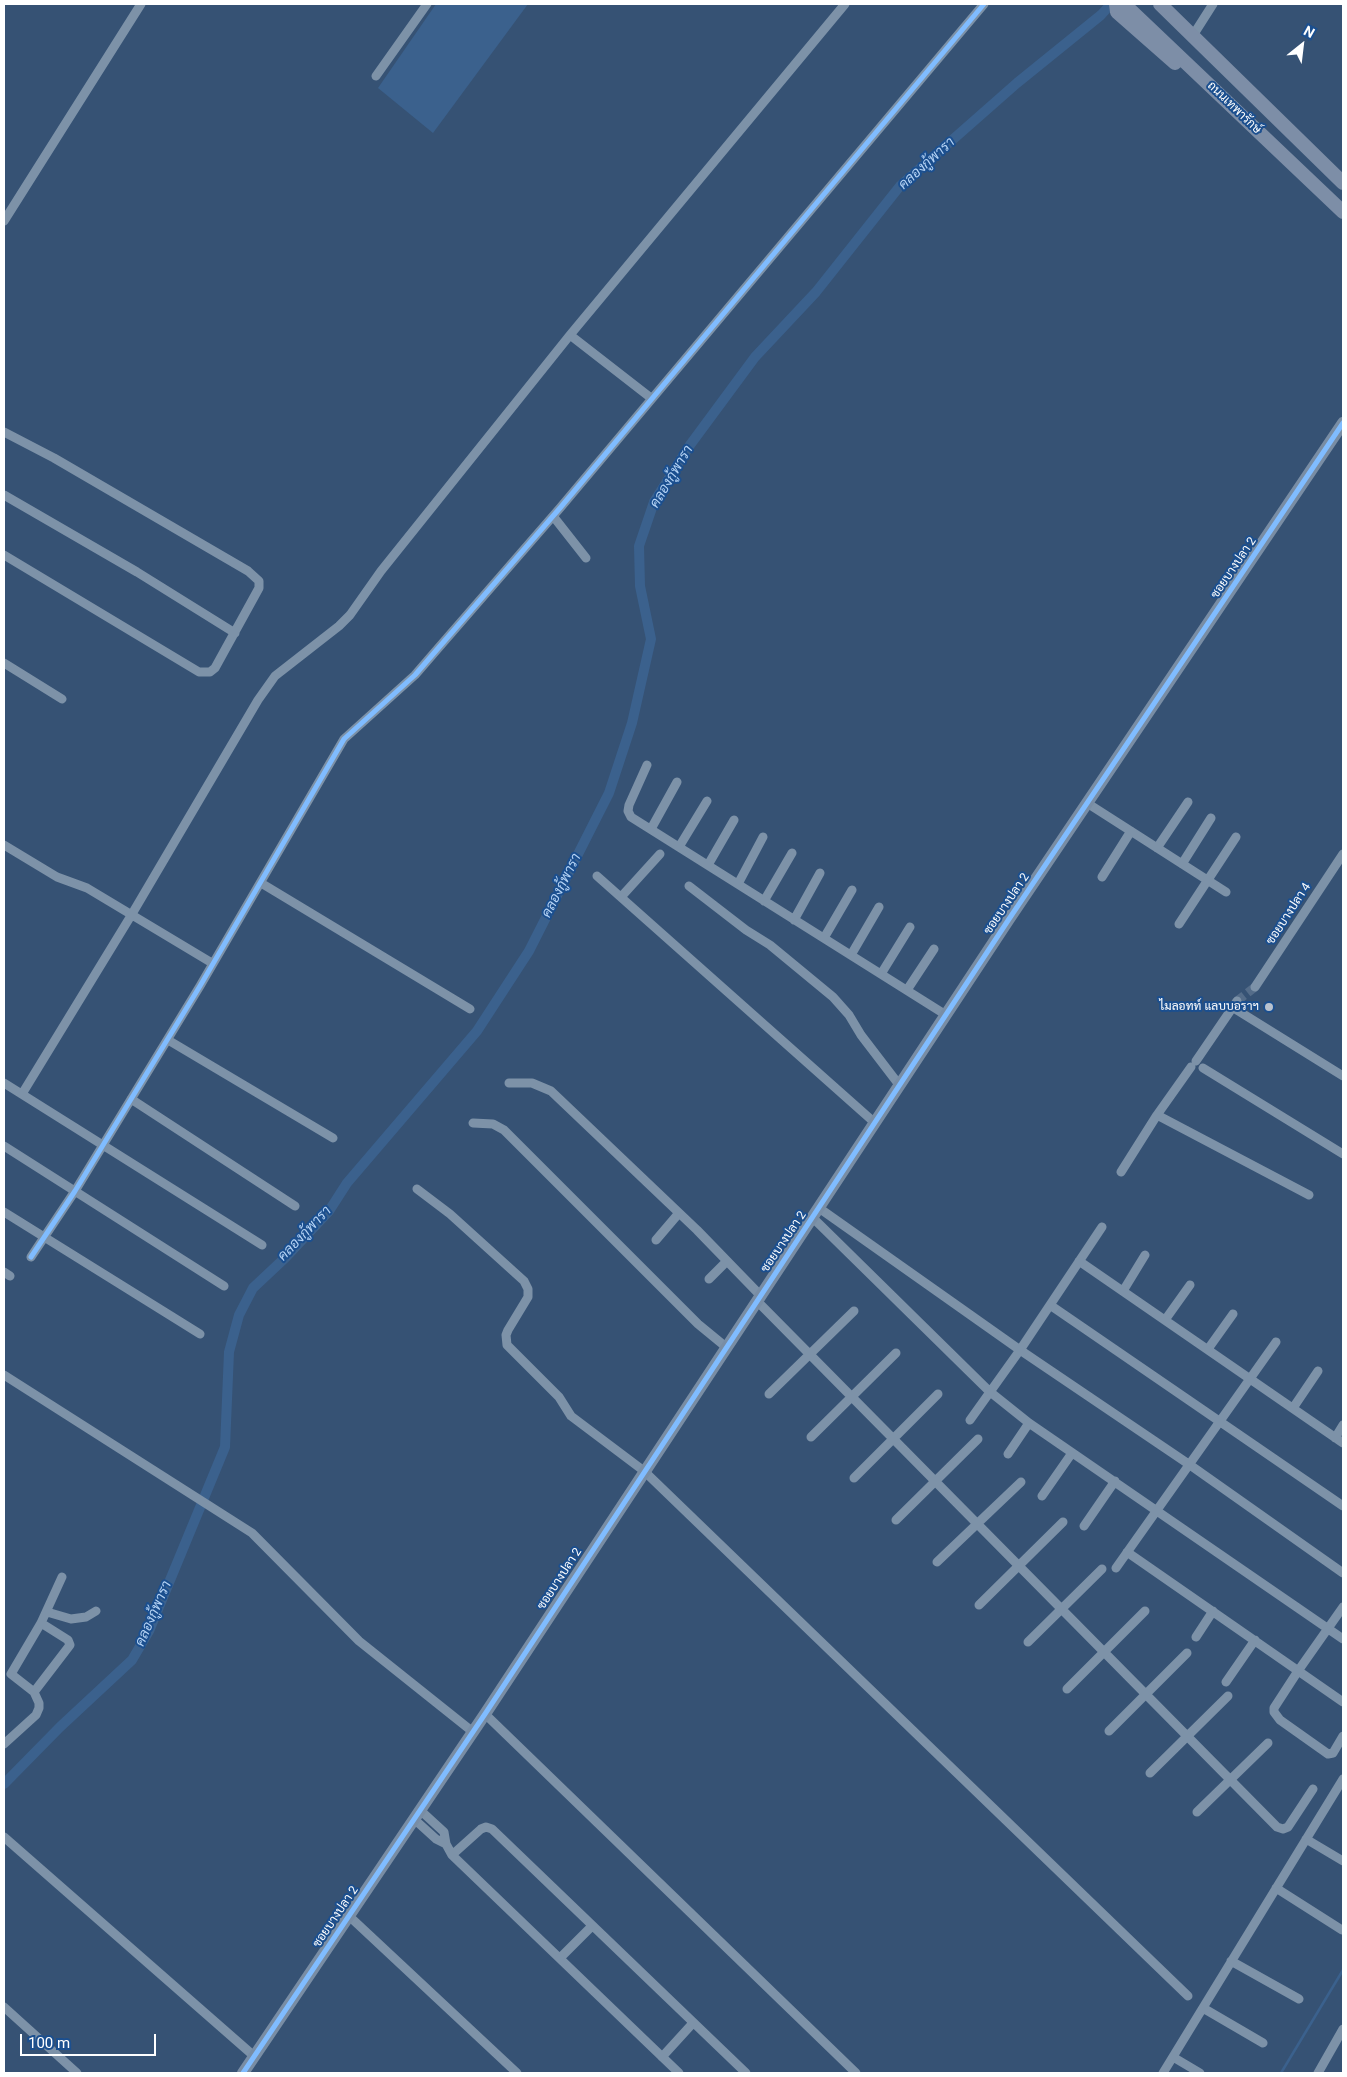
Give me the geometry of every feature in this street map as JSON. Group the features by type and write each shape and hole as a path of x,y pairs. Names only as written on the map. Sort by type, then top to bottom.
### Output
{"main road":[{"path":"1116,4 1117,12 1174,63 1179,65 1184,60"},
{"name":"ถนนเทพารักษ์","path":"1124,4 1343,212"},
{"name":"ถนนเทพารักษ์","path":"1160,4 1343,183"},
{"path":"1167,4 1186,22 1189,28 1187,32"}],"street":[{"path":"4,221 140,4"},
{"path":"376,76 427,4"},
{"path":"22,1094 132,914 258,700 275,676 339,626 350,615 381,571 570,335 845,4"},
{"path":"31,1257 75,1191 168,1040 344,739 416,675 553,516 984,4"},
{"path":"1187,32 1213,4"},
{"path":"570,335 651,398"},
{"name":"ซอยบางปลา 2","path":"243,2073 484,1714 1087,803 1343,423"},
{"path":"4,432 62,463 255,576 259,581 260,588 215,668 210,672 199,672 4,555"},
{"path":"4,495 136,572 235,633"},
{"path":"553,516 586,558"},
{"path":"4,663 62,699"},
{"path":"647,765 631,798 628,811 631,816 946,1015"},
{"path":"651,830 677,782"},
{"path":"679,847 707,801"},
{"path":"1157,848 1188,802"},
{"path":"1087,803 1226,892"},
{"path":"1182,864 1211,818"},
{"path":"708,865 734,820"},
{"path":"1102,877 1131,831"},
{"path":"738,884 763,837"},
{"path":"1179,924 1206,880 1236,837"},
{"path":"4,845 56,877 87,888 212,963"},
{"path":"764,901 792,853"},
{"path":"621,897 660,854"},
{"name":"ซอยบางปลา 4","path":"1255,987 1343,854"},
{"path":"794,920 820,873"},
{"path":"597,876 875,1123"},
{"path":"261,883 470,1008"},
{"path":"689,886 746,930 770,945 833,997 849,1015 860,1035 900,1086"},
{"path":"824,938 852,890"},
{"path":"851,955 879,907"},
{"path":"881,974 910,927"},
{"path":"907,990 934,949"},
{"path":"1121,1172 1157,1115 1235,1004 1343,1076"},
{"path":"168,1040 333,1138"},
{"path":"1203,1068 1343,1154"},
{"path":"4,1083 262,1245"},
{"path":"509,1083 532,1083 552,1091 679,1213 727,1261 810,1355 1277,1827 1283,1829 1288,1827 1313,1789"},
{"path":"132,1099 295,1206"},
{"path":"1157,1115 1309,1195"},
{"path":"473,1123 493,1124 504,1130 698,1324 726,1347"},
{"path":"4,1146 224,1286"},
{"path":"418,1189 450,1214 526,1285 528,1297 506,1335 507,1345 559,1397 571,1416 644,1471 1188,1996"},
{"path":"4,1212 200,1334"},
{"path":"656,1240 679,1213"},
{"path":"816,1213 844,1226 1343,1573"},
{"path":"816,1213 835,1240 989,1391 1029,1423 1343,1639"},
{"path":"835,1240 844,1226"},
{"path":"970,1420 1020,1350 1102,1227"},
{"path":"1123,1291 1145,1255"},
{"path":"709,1278 727,1261"},
{"path":"1080,1261 1339,1440 1343,1426"},
{"path":"1165,1320 1190,1285"},
{"path":"1050,1305 1343,1506"},
{"path":"770,1394 854,1311"},
{"path":"1208,1349 1233,1314"},
{"path":"1116,1568 1276,1342"},
{"path":"811,1437 896,1353"},
{"path":"1293,1408 1318,1371"},
{"path":"4,1375 252,1533 359,1641 472,1732"},
{"path":"854,1478 938,1394"},
{"path":"1008,1454 1029,1423"},
{"path":"896,1520 978,1439"},
{"path":"1042,1496 1072,1453"},
{"path":"1084,1526 1115,1481"},
{"path":"937,1562 1021,1482"},
{"path":"979,1604 1063,1522"},
{"path":"1127,1552 1343,1702"},
{"path":"1028,1642 1102,1569"},
{"path":"4,1744 36,1715 39,1703 34,1692 7,1672 41,1623 62,1577"},
{"path":"1343,1607 1274,1708 1276,1715 1328,1754 1333,1753 1343,1736"},
{"path":"46,1612 71,1619 86,1617 96,1611"},
{"path":"1067,1689 1145,1611"},
{"path":"1196,1637 1214,1611"},
{"path":"34,1692 70,1646 68,1640 41,1623"},
{"path":"1226,1682 1255,1640"},
{"path":"1109,1731 1187,1653"},
{"path":"1150,1773 1228,1696"},
{"path":"484,1714 856,2073"},
{"path":"1197,1812 1268,1743"},
{"path":"1163,2073 1306,1839 1340,1794 1343,1779"},
{"path":"417,1814 444,1832 446,1844 452,1855 679,2073"},
{"path":"452,1855 481,1829 486,1827 492,1829 746,2073"},
{"path":"4,1837 254,2056"},
{"path":"1306,1839 1343,1861"},
{"path":"1276,1888 1342,1930"},
{"path":"349,1916 517,2073"},
{"path":"560,1958 592,1926"},
{"path":"1231,1960 1299,1999"},
{"path":"4,2007 77,2073"},
{"path":"1203,2008 1263,2043"},
{"path":"662,2057 693,2023"},
{"path":"1318,2073 1343,2029"},
{"path":"1173,2057 1200,2073"}],"water":[{"path":"436,4 528,4 433,133 378,88"}],"waterway":[{"name":"คลองกู้พารา","path":"4,1784 60,1727 132,1660 149,1631 225,1447 229,1352 239,1315 253,1288 286,1257 329,1211 347,1183 477,1031 529,951 609,793 632,723 651,639 640,586 639,546 654,502 690,445 755,357 816,292 900,186 1017,83 1101,15 1111,4"},
{"path":"1281,2073 1343,1970"}],"tunnel":[{"path":"1237,1001 1255,987"}],"cycle path":[{"path":"31,1257 75,1191 200,986 344,739 415,675 560,508 984,4"},
{"path":"243,2073 485,1714 1009,919 1343,423"}],"place":[{"name":"ไมลอทท์ แลบบอราฯ","path":"1269,1007"}]}
